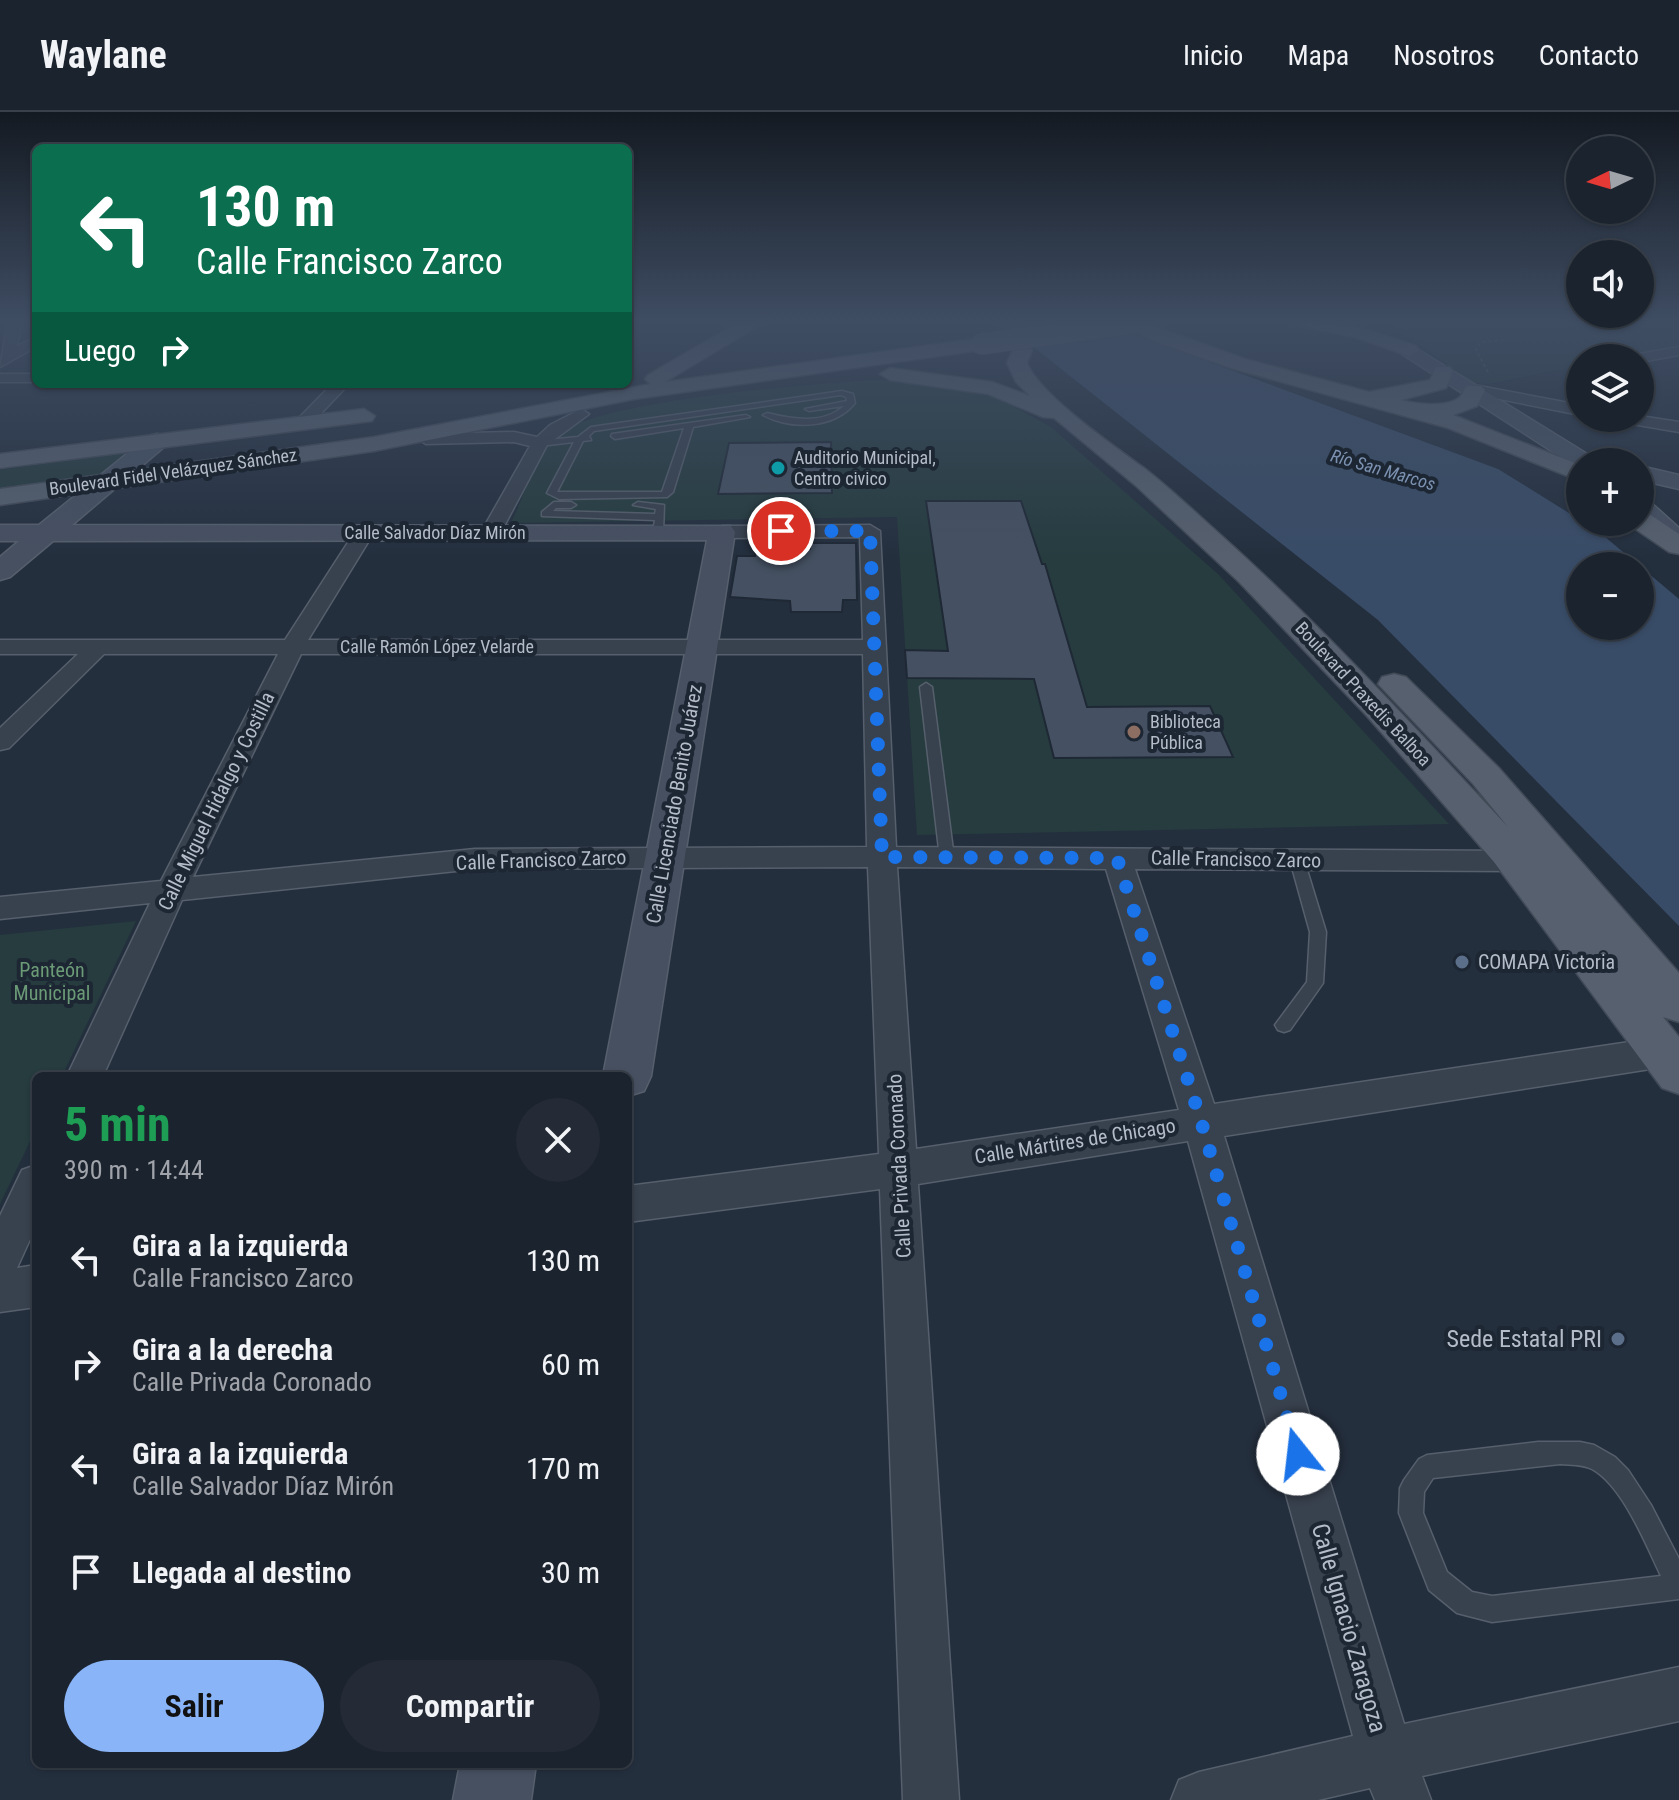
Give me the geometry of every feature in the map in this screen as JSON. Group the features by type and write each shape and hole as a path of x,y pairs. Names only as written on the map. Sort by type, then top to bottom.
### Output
{"main road":[{"path":"397,439 426,439 593,400"},
{"name":"Boulevard Fidel Velázquez Sánchez","path":"0,497 397,439 599,400"},
{"name":"Boulevard Fidel Velázquez Sánchez","path":"460,405 577,405 602,400"},
{"path":"577,405 627,400"},
{"path":"1025,400 1079,429"},
{"name":"Boulevard Praxedis Balboa","path":"1047,400 1486,776 1679,1004"},
{"name":"Boulevard Praxedis Balboa","path":"1068,400 1133,448 1266,563 1332,642 1378,708 1516,861 1671,1062"},
{"path":"1372,400 1437,417 1523,447 1566,467"},
{"path":"1402,409 1449,409 1470,400"},
{"path":"1402,409 1501,447 1566,478"},
{"name":"Boulevard Fidel Velázquez Sánchez","path":"0,461 381,414"},
{"path":"397,439 427,423 428,419 405,415"},
{"path":"211,467 167,468 157,466 155,460 168,451 215,434"},
{"path":"1654,516 1679,532"},
{"path":"1654,520 1679,544"}],"street":[{"path":"303,423 326,400"},
{"path":"1489,400 1566,450"},
{"path":"1523,400 1566,407"},
{"path":"490,534 540,443 577,405"},
{"path":"1654,423 1679,427"},
{"path":"426,439 514,437 540,443"},
{"path":"0,571 157,441"},
{"path":"1562,447 1566,449"},
{"path":"1654,476 1679,482"},
{"path":"1654,514 1679,524"},
{"name":"Calle Salvador Díaz Mirón","path":"0,533 490,534 659,525 722,532 870,531"},
{"name":"Calle Privada Coronado","path":"870,531 882,857 931,1800"},
{"name":"Calle Licenciado Benito Juárez","path":"628,1072 722,532"},
{"name":"Calle Miguel Hidalgo y Costilla","path":"87,1072 171,891 293,646 363,534"},
{"name":"Calle Ramón López Velarde","path":"0,647 874,647"},
{"path":"0,742 97,648"},
{"name":"Calle Francisco Zarco","path":"0,908 475,859 664,856 1516,861"},
{"name":"Calle Ignacio Zaragoza","path":"1117,858 1201,1121 1394,1778"},
{"name":"Calle Mártires de Chicago","path":"632,1203 899,1169 1201,1121 1671,1062"},
{"path":"0,1260 32,1192"},
{"path":"0,1291 32,1287"},
{"path":"1199,1800 1394,1778 1679,1694"},
{"path":"492,1800 497,1768"}],"lane":[{"path":"689,427 668,492 658,496 552,493 580,439 591,429 794,400"},
{"path":"540,443 689,427 851,403 851,400"},
{"path":"562,505 657,506 661,508 659,525 552,516 545,514 549,508 562,505"},
{"path":"926,687 947,858"},
{"path":"1284,1025 1315,983 1318,932 1297,860"},
{"path":"1569,1452 1595,1457 1621,1480 1679,1585 1492,1609 1466,1604 1438,1581 1411,1513 1412,1488 1427,1467 1569,1452"}],"green space":[{"path":"684,400 1001,400 1051,427 1218,574 1449,824 917,835 897,517 511,523 534,469 551,440 573,425"},
{"path":"130,452 104,478 0,493 0,470"},
{"name":"Panteón Municipal","path":"136,921 64,1072 32,1072 32,1137 0,1204 0,935"}],"water":[{"name":"Río San Marcos","path":"1100,400 1311,400 1498,469 1566,511 1566,536 1604,536 1623,552 1566,552 1566,640 1654,640 1654,578 1679,599 1679,926 1378,620"}],"building":[{"name":"Auditorio Municipal, Centro civico","path":"831,442 832,493 718,494 729,443"},
{"path":"926,501 1021,501 1042,564 1045,564 1087,707 1210,706 1233,757 1054,758 1034,679 907,678 905,650 948,651"},
{"path":"810,543 856,543 857,600 843,600 842,612 791,612 790,601 730,597 737,556 755,556 756,549 810,549"}],"place":[{"name":"Auditorio Municipal, Centro civico","path":"778,468"},
{"name":"Biblioteca Pública","path":"1134,732"},
{"name":"COMAPA Victoria","path":"1462,962"},
{"name":"Sede Estatal PRI","path":"1618,1339"}],"route":[{"path":"781,531 870,531 882,857 1117,858 1201,1121 1298,1454"}]}
